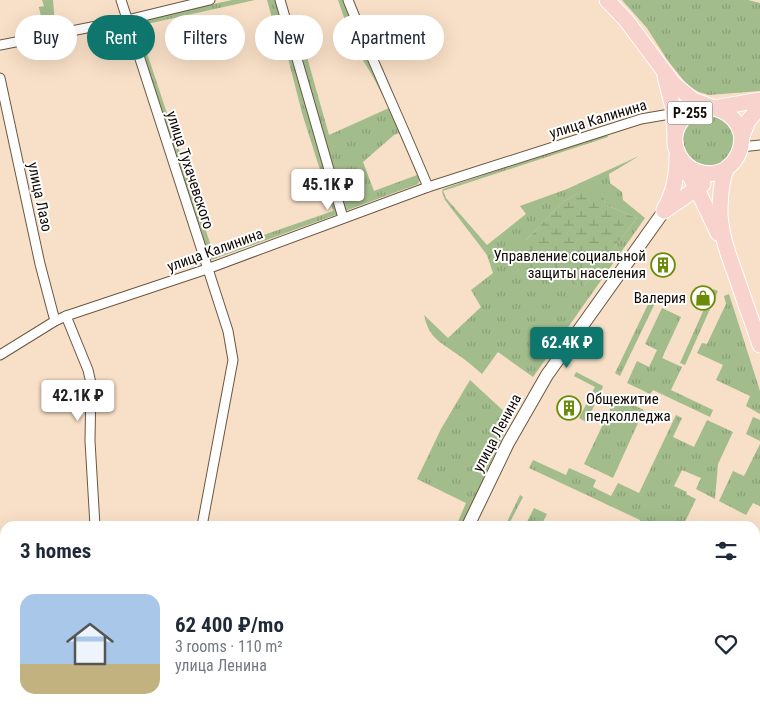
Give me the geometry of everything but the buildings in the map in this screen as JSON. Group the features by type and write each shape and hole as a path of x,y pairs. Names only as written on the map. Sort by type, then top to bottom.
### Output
{"highway":[{"name":"Р-255","path":"607,0 626,20 673,83 682,92 693,100 722,110 732,117 737,124 741,141 736,160 724,170 720,202 724,243"},
{"name":"Р-255","path":"663,70 674,114 676,146 724,243 755,315 760,345"},
{"path":"714,108 760,100"},
{"path":"741,141 748,122 760,107"},
{"name":"Р-255","path":"676,146 681,122 685,117 696,110 714,108"},
{"path":"676,146 683,162 697,172 709,174 724,170"},
{"path":"664,211 671,198 676,181 676,146"},
{"path":"664,211 724,170"}],"main road":[{"name":"улица Ленина","path":"470,521 508,444 547,375 664,211"}],"street":[{"name":"улица Тухачевского","path":"121,0 126,15"},
{"path":"148,15 210,0"},
{"path":"280,0 343,218"},
{"path":"348,0 366,47 393,103 428,187"},
{"path":"0,45 87,28"},
{"name":"улица Тухачевского","path":"140,60 232,344 233,360 203,521"},
{"name":"улица Лазо","path":"0,78 40,264 55,321"},
{"name":"улица Калинина","path":"0,355 66,316 207,269 428,187 641,119 696,110"},
{"path":"741,141 760,145"},
{"path":"66,316 88,370 91,383 90,441 95,521"}],"green space":[{"path":"42,0 53,0 54,15 41,15 39,7 44,6"},
{"path":"232,0 255,0 188,15 165,15 165,20 155,22 155,17"},
{"path":"267,0 275,0 279,15 271,15"},
{"path":"338,0 343,0 349,15 343,15"},
{"path":"622,0 748,0 760,3 760,91 709,95 688,86 668,61 647,28"},
{"path":"144,60 149,60 213,252 227,248 226,244 238,240 240,243 333,211 302,113 288,60 293,60 338,214 211,260"},
{"path":"303,60 308,60 329,135 389,108 363,60 367,60 373,69 421,177 418,184 345,211","holes":["399,133 417,175 374,191 363,162 394,135"]},
{"path":"706,113 727,120 735,133 733,155 716,168 694,165 682,148 682,133 691,119"},
{"path":"606,133 608,137 443,191 446,198 487,245 526,214 520,206 567,189 639,156 609,174 610,183 622,192 623,200 645,218 533,377 498,352 482,374 440,342 432,334 426,323 424,315 448,338 481,307 471,290 493,273 487,255 445,200 442,192 443,189","holes":["578,193 602,194 606,205 637,218 583,287 553,267 526,240 563,202"]},
{"path":"593,191 602,193 606,205 637,218 583,287 553,267 532,274 519,269 526,240 563,202 578,193"},
{"path":"713,289 718,291 685,365 680,363"},
{"path":"729,294 760,391 760,414 746,406 750,396 716,380 723,365 697,353 702,343 707,344 726,304 724,296"},
{"path":"652,296 657,299 620,376 615,373"},
{"path":"662,308 681,317 662,358 682,367 671,390 713,410 710,417 653,390 650,394 627,383 637,361 649,367 657,350 645,344"},
{"path":"576,372 603,386 598,400 590,396 595,387 574,376"},
{"path":"470,380 511,418 464,521 458,521 466,503 417,479 441,429"},
{"path":"616,397 644,410 613,478 584,464"},
{"path":"589,399 596,402 586,422 579,418"},
{"path":"676,415 682,418 673,437 694,447 707,420 733,432 718,464 715,499 696,489 701,478 682,470 674,486 696,499 685,521 640,521 529,468 533,460 566,475 569,468 596,480 593,487 611,496 618,483 639,493"},
{"path":"753,417 760,420 760,441 746,434"},
{"path":"760,444 760,506 753,503 746,515 719,501 733,471 744,476"},
{"path":"520,495 523,497 511,521 507,521"},
{"path":"534,508 547,514 544,521 528,521"}],"place":[{"name":"Управление социальной защиты населения","path":"663,265"},
{"name":"Валерия","path":"703,298"},
{"name":"Общежитие педколледжа","path":"569,408"}]}
